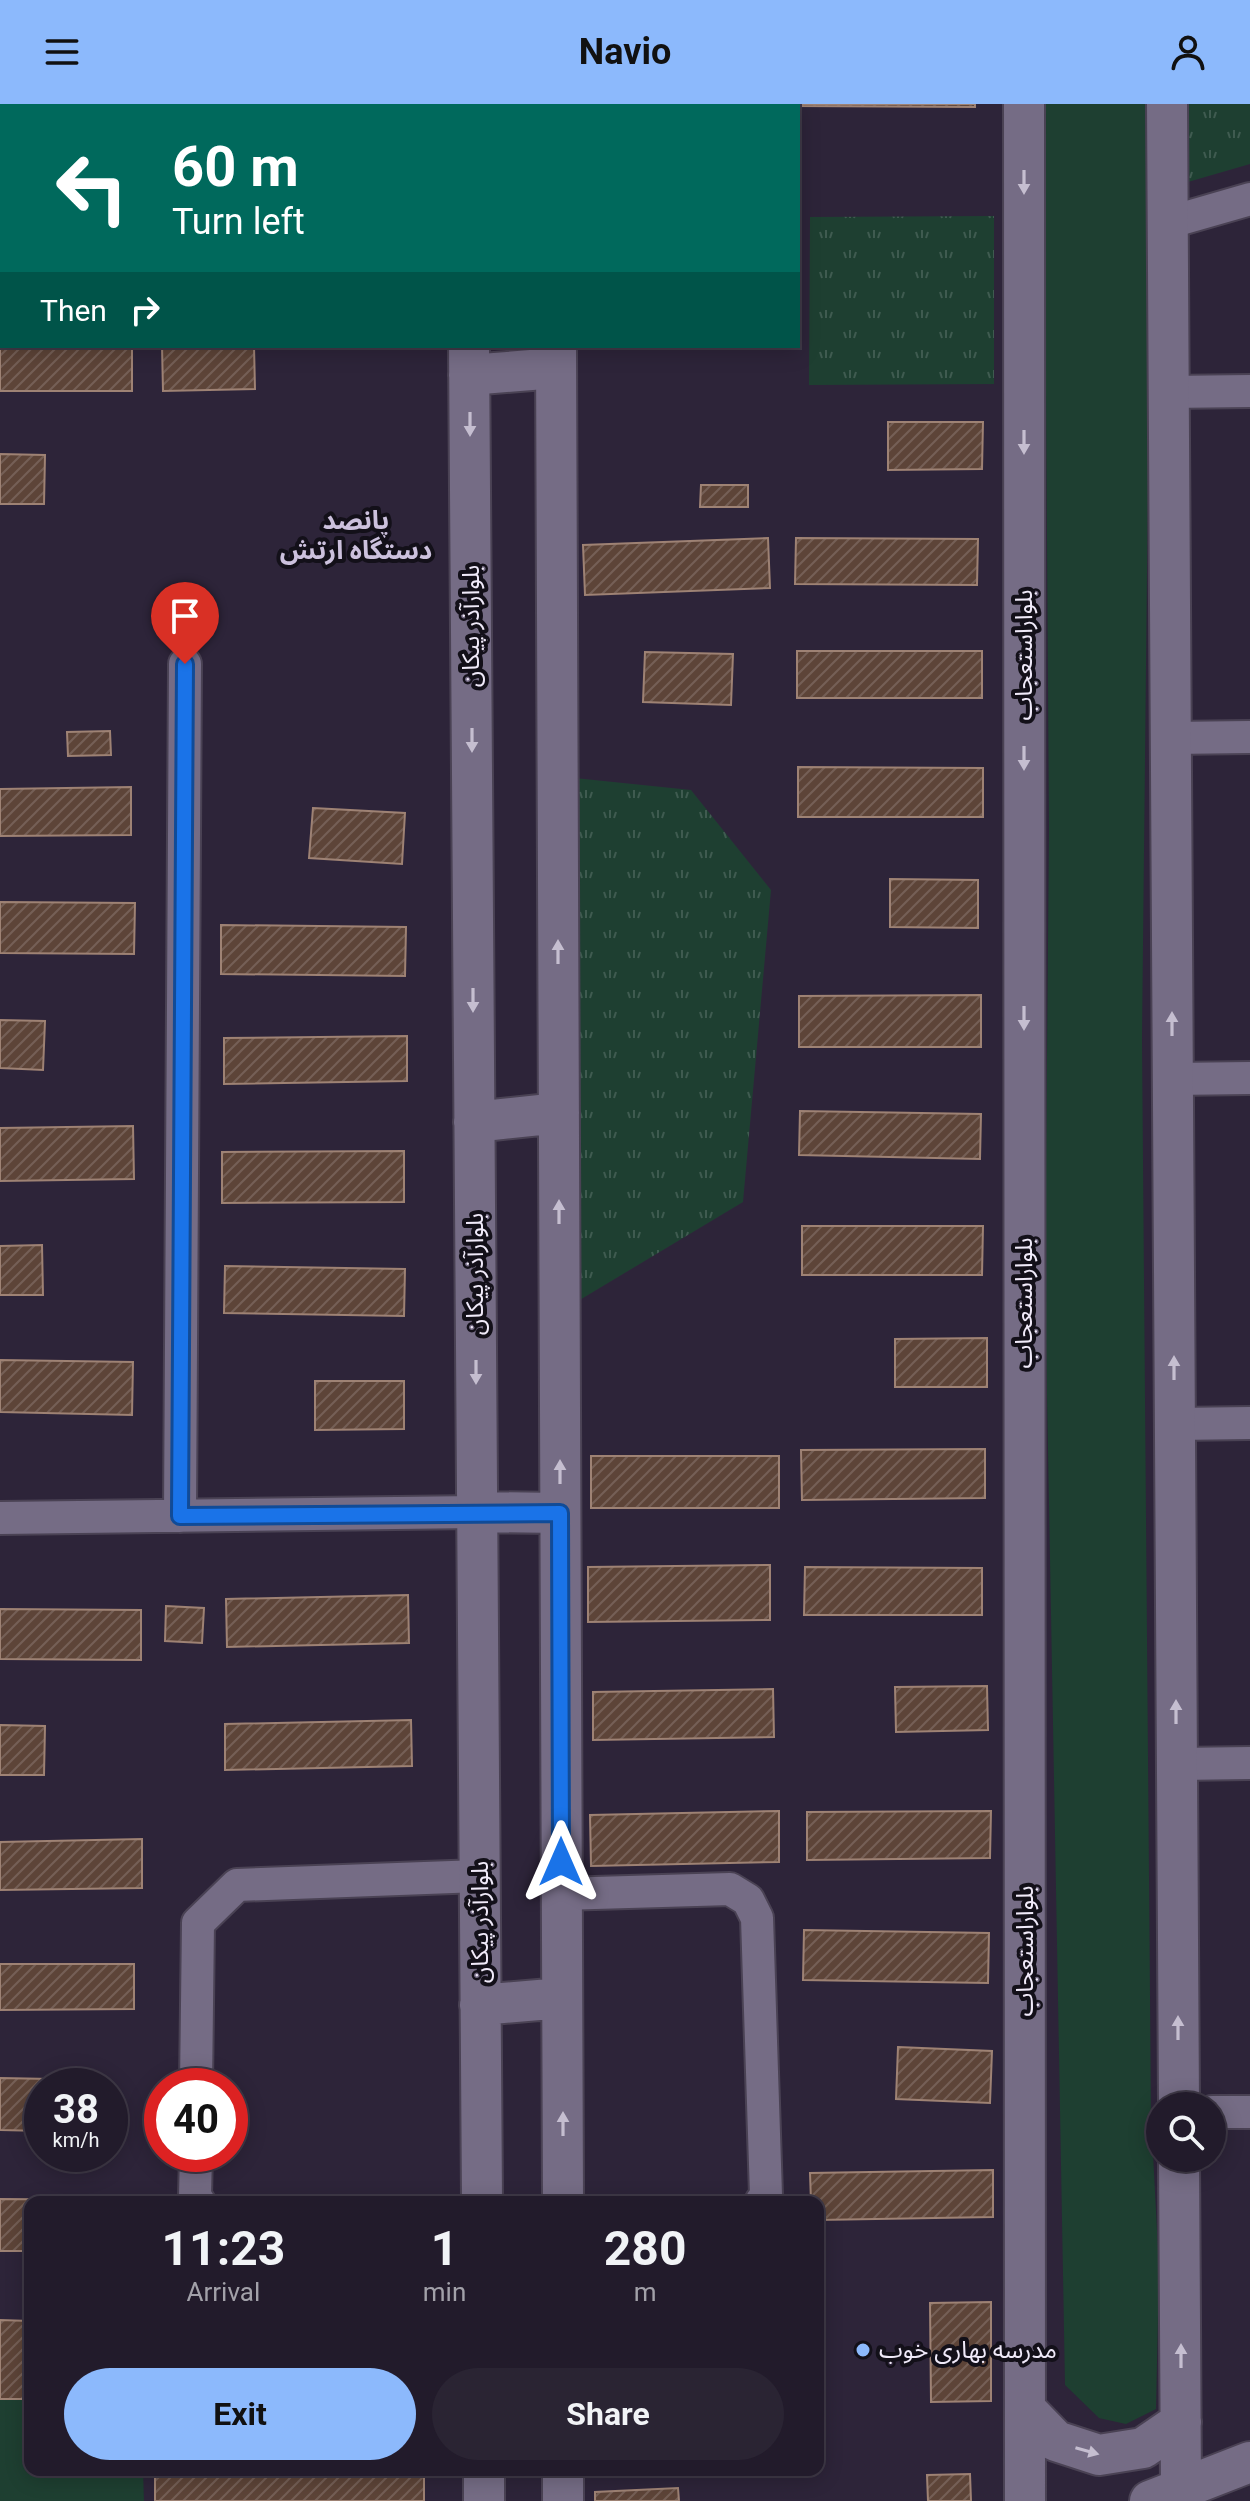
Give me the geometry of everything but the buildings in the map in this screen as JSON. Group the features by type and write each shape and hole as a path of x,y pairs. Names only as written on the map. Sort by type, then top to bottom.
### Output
{"street":[{"name":"بلواراستعجاب","path":"1024,104 1025,2501"},
{"path":"1167,104 1179,2092"},
{"path":"1167,223 1250,199"},
{"path":"469,360 556,357 563,2196"},
{"name":"بلوارآذر پیکان","path":"469,360 482,2196"},
{"path":"1168,392 1250,391"},
{"path":"180,1516 185,664"},
{"path":"1170,738 1250,737"},
{"path":"1172,1079 1250,1078"},
{"path":"474,1122 559,1113"},
{"path":"1175,1424 1250,1423"},
{"path":"0,1518 560,1513"},
{"path":"1177,1764 1250,1763"},
{"path":"196,2068 198,1923 237,1885 479,1876"},
{"path":"561,1894 730,1889 748,1900 757,1918 765,2196"},
{"path":"480,2005 562,1998"},
{"path":"1226,2112 1250,2112"},
{"path":"195,2196 196,2172"},
{"path":"1166,2495 1181,2422 1179,2172"},
{"path":"1025,2409 1056,2441 1099,2455 1143,2448 1181,2422"},
{"path":"1166,2495 1250,2462"},
{"path":"484,2476 484,2501"},
{"path":"563,2476 563,2501"}],"green space":[{"path":"1044,104 1145,104 1150,293 1142,1039 1151,2092 1146,2092 1146,2172 1154,2172 1159,2269 1156,2409 1126,2424 1099,2418 1065,2385 1045,1284 1049,830"},
{"path":"1182,104 1250,104 1250,164 1181,184"},
{"path":"994,216 994,384 809,385 810,217"},
{"path":"555,776 691,790 771,890 743,1202 563,1310"},
{"path":"0,2399 24,2399 24,2476 143,2476 144,2501 0,2501"}],"place":[{"name":"مدرسه بهاری خوب","path":"863,2350"}],"district":[{"name":"پانصد دستگاه ارتش","path":"356,535"}],"route":[{"path":"185,664 180,1516 560,1513 561,1862"}]}
